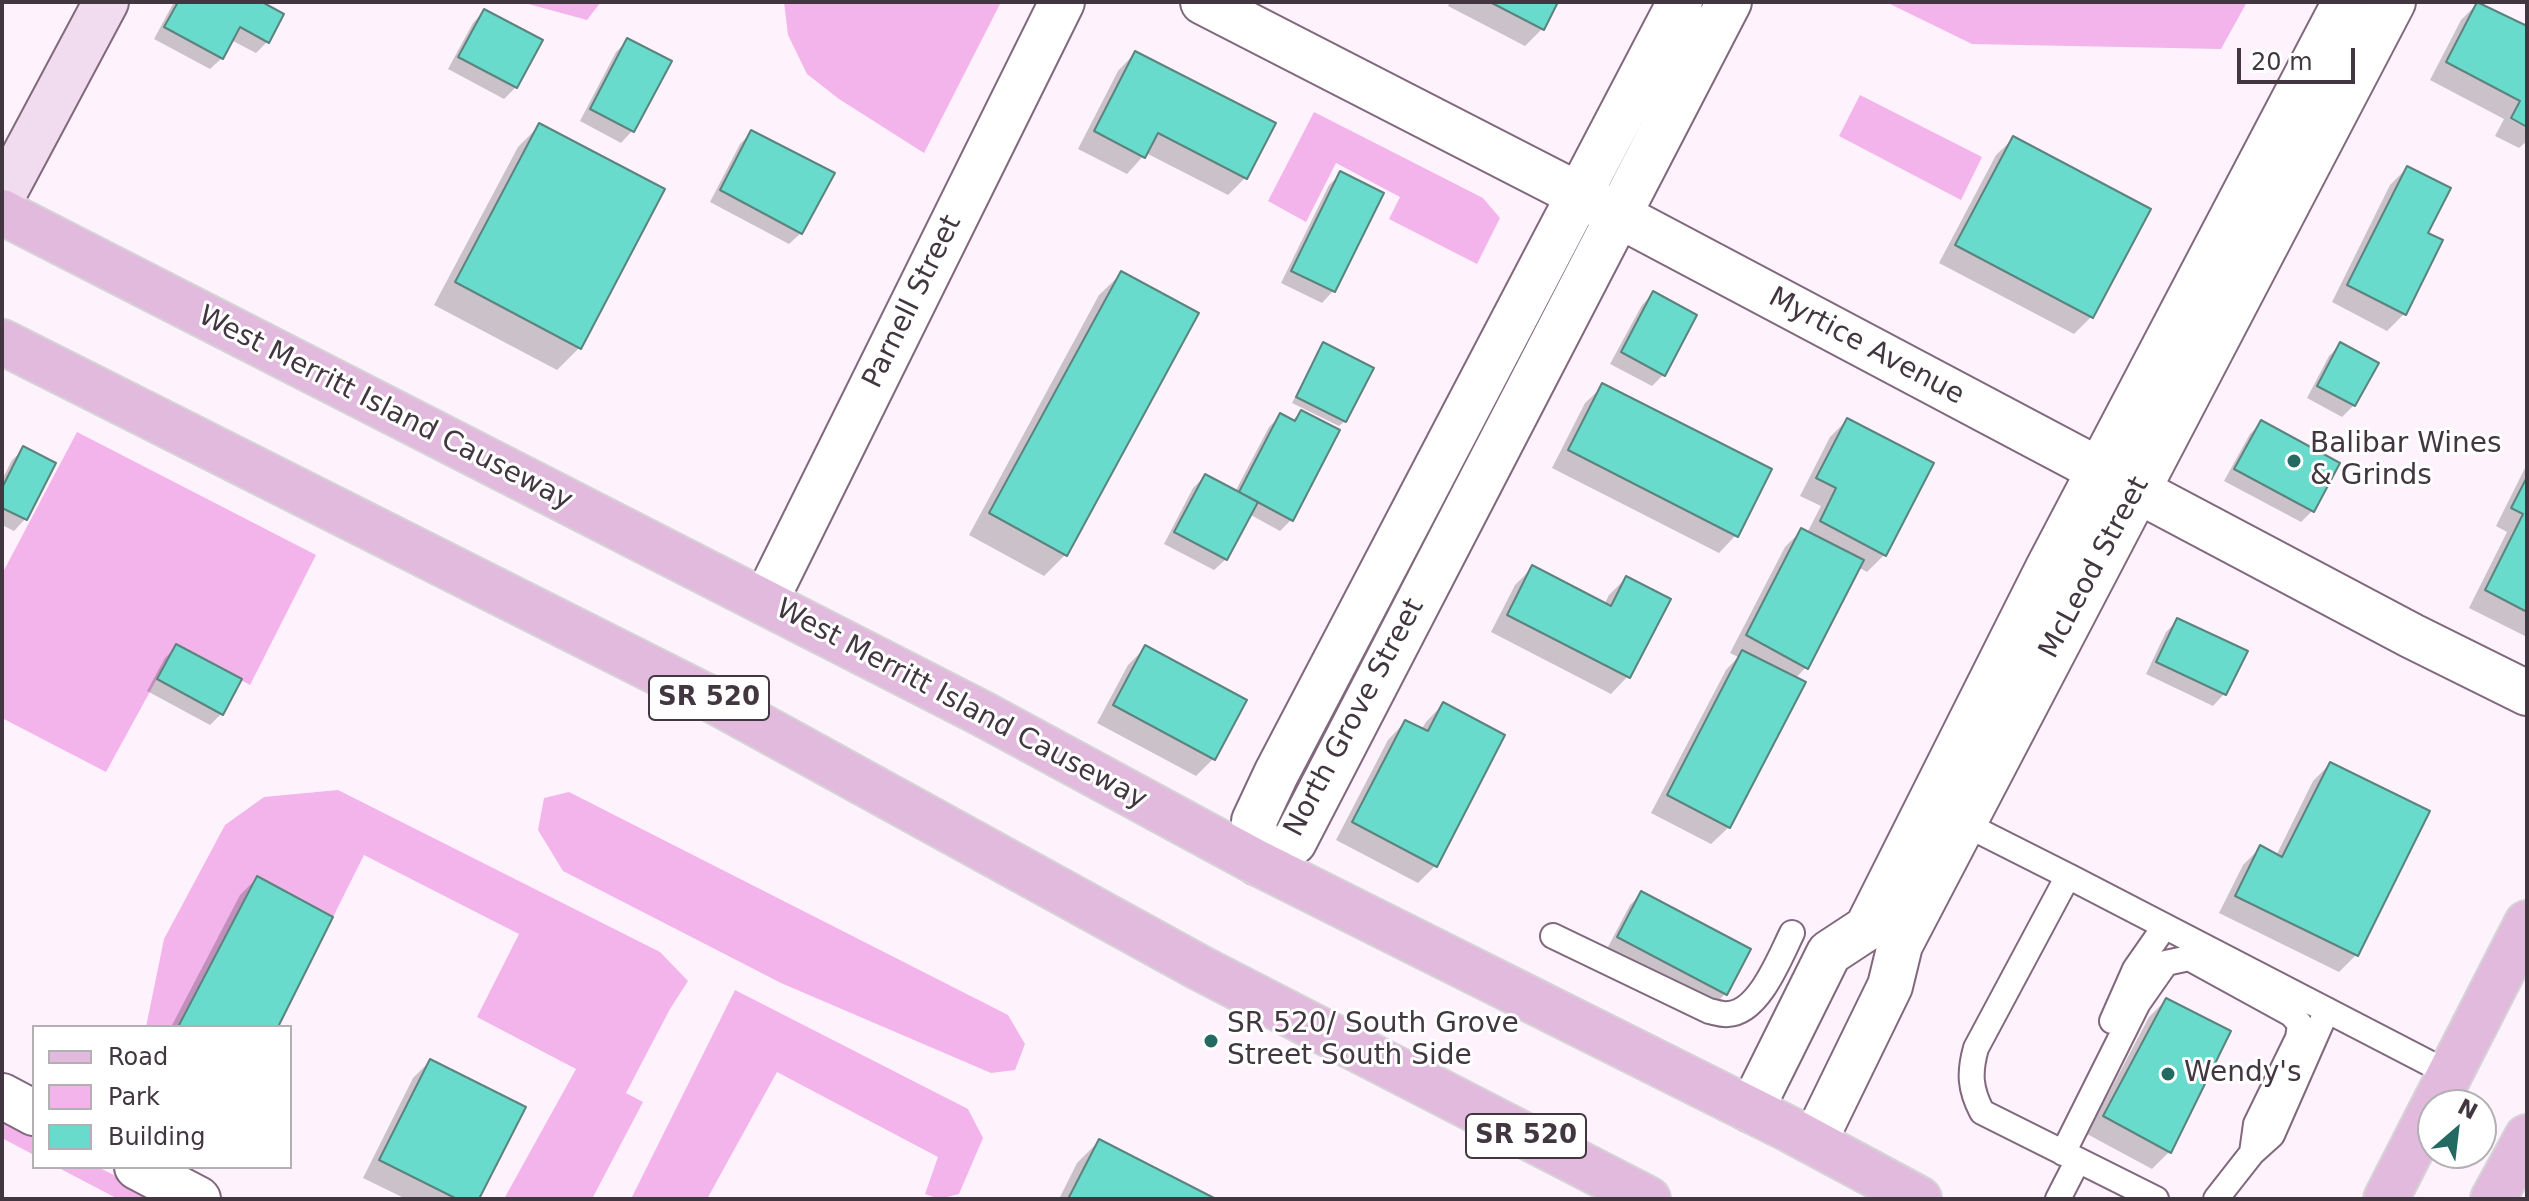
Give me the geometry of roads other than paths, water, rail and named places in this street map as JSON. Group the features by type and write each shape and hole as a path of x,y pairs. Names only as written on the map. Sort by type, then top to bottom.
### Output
{"main road":[{"name":"West Merritt Island Causeway","path":"2,212 983,714 1258,863 1814,1142 1919,1199"},
{"name":"SR 520","path":"2,342 713,700 1200,968 1648,1199"},
{"path":"2442,1089 2527,923"},
{"path":"2509,1187 2527,1137"},
{"path":"2386,1199 2417,1138"}],"street":[{"path":"2,197 106,2"},
{"name":"Parnell Street","path":"765,602 1062,2"},
{"name":"Myrtice Avenue","path":"1203,2 1618,215 2412,636 2527,693"},
{"name":"North Grove Street","path":"1680,2 1254,821 1258,863 1294,842 1729,2"},
{"name":"McLeod Street","path":"2118,480 2271,145 2345,2"},
{"name":"McLeod Street","path":"1814,1142 1890,986 1900,945 1946,814 2048,568 2118,480 2309,165 2393,2"},
{"path":"2271,145 2309,165"},
{"path":"1374,587 1415,608"},
{"name":"McLeod Street","path":"1751,1110 1829,953 1867,928 1946,814"},
{"path":"2,1096 32,1112"},
{"path":"141,1169 198,1199"}],"lane":[{"path":"1946,814 2327,1010 2431,1089"},
{"path":"2068,876 1976,1048 1970,1067 1971,1091 1982,1112 2156,1199"},
{"path":"2092,1091 2091,1070 2135,969 2165,926"},
{"path":"1553,936 1709,1011 1730,1015 1749,1005 1767,983 1792,933"},
{"path":"2058,1199 2092,1091 2138,1003 2166,963 2189,958 2291,1014 2300,1024 2298,1038 2256,1124 2252,1153"},
{"path":"2216,1199 2252,1153 2272,1135 2327,1010"}],"place":[{"name":"Balibar Wines & Grinds","path":"2294,461"},
{"name":"SR 520/ South Grove Street South Side","path":"1211,1041"},
{"name":"Wendy's","path":"2168,1074"}]}
